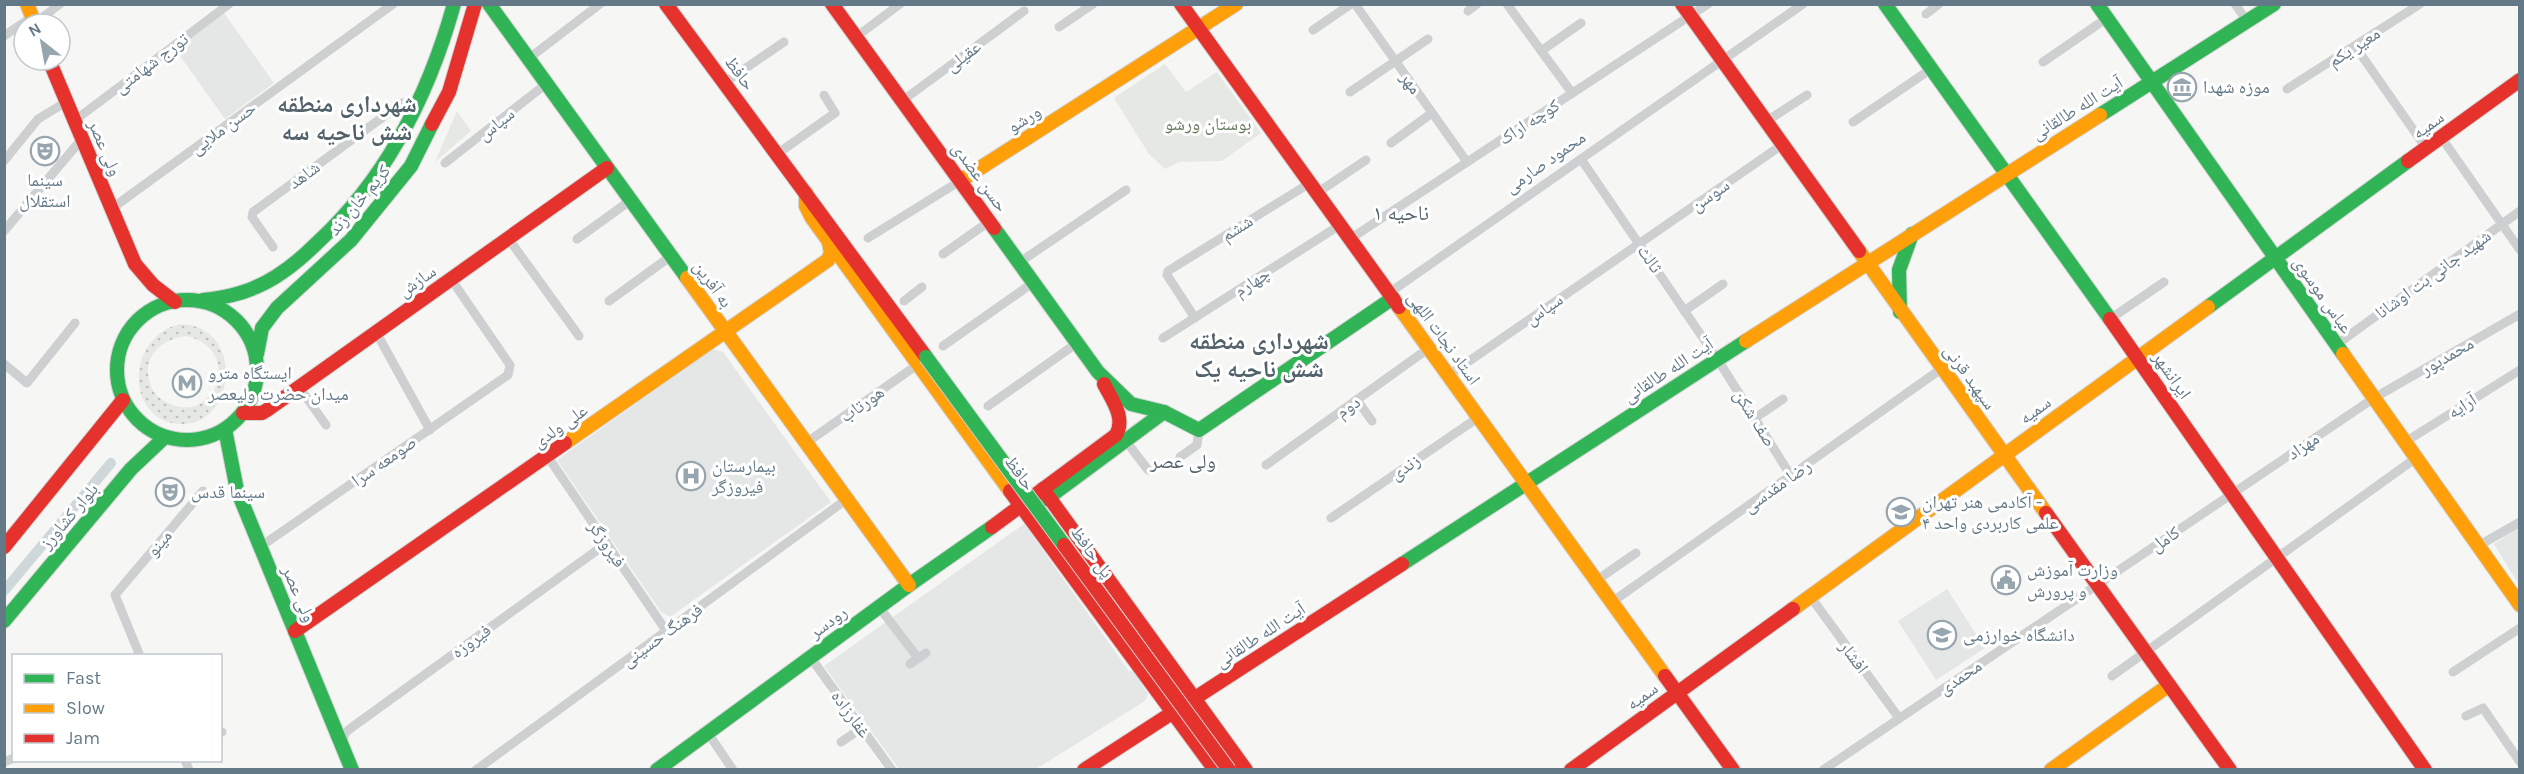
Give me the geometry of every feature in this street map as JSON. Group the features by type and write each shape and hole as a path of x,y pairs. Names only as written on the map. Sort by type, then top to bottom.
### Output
{"main road":[{"name":"کریم خان زند","path":"182,301 235,296 273,279 296,262 342,220 370,187 399,144 422,102 438,60 454,4"},
{"name":"کریم خان زند","path":"257,363 259,335 277,308 351,240 411,166 448,92 475,4"},
{"name":"به آفرین","path":"489,4 909,585"},
{"name":"حافظ","path":"666,4 806,193 1022,506 1215,770"},
{"name":"حسن عضدی","path":"832,4 1098,372"},
{"name":"استاد نجات اللهی","path":"1181,4 1733,770"},
{"name":"ورشو","path":"960,181 1236,4"},
{"name":"ایرانشهر","path":"1885,4 2138,358 2425,770"},
{"name":"عباس موسوی","path":"2097,4 2520,605"},
{"name":"آیت الله طالقانی","path":"1084,770 1912,234 2274,4"},
{"name":"سپهبد قرنی","path":"1686,10 2230,770"},
{"name":"ولی عصر","path":"54,72 135,264 153,285 182,301"},
{"name":"سمیه","path":"1571,770 2520,80"},
{"name":"سازش","path":"243,413 262,413 607,168"},
{"name":"حافظ","path":"806,193 808,211 829,242 922,361"},
{"path":"1900,312 1899,270 1912,234"},
{"name":"علی ولدی","path":"295,631 828,260 831,253 829,242"},
{"name":"محمود صارمی","path":"1200,429 1391,295"},
{"path":"182,301 217,307 234,319 247,334 257,363 253,394 243,413 225,429 197,440 165,437 137,419 123,400 117,376 118,360 128,332 138,319 150,311 182,301"},
{"name":"پل حافظ","path":"922,361 1228,770"},
{"path":"1098,372 1131,404 1164,412 1200,429"},
{"path":"1046,494 1120,431 1118,413 1098,372"},
{"name":"بلوار کشاورز","path":"6,541 123,400"},
{"path":"1046,494 1126,441 1164,412"},
{"name":"ولی عصر","path":"225,429 235,483 352,770"},
{"name":"بلوار کشاورز","path":"4,621 131,469 165,437"},
{"name":"حافظ","path":"1046,494 1246,770"},
{"name":"رودسر","path":"657,770 909,585 1022,506 1046,494"},
{"path":"1096,608 1095,598 1099,590 1111,587 1118,592"},
{"path":"1122,642 1133,651 1142,649 1147,641 1144,627"},
{"path":"2051,770 2169,685"}],"street":[{"path":"43,12 60,4"},
{"name":"تورج شهامتی","path":"74,121 229,4"},
{"name":"حسن ملایی","path":"111,209 393,4"},
{"path":"528,58 600,4"},
{"path":"856,37 900,4"},
{"path":"1059,27 1093,4"},
{"path":"1313,30 1353,4"},
{"name":"مهر","path":"1353,4 1467,162"},
{"path":"1468,11 1477,4"},
{"path":"1507,4 1572,93"},
{"name":"کوچه اراک","path":"1350,239 1572,93 1686,10 1708,4"},
{"name":"محمود صارمی","path":"1391,295 1803,4"},
{"path":"1926,14 1939,4"},
{"path":"2235,4 2247,21"},
{"name":"معیر یکم","path":"2287,89 2420,4"},
{"name":"عقیلی","path":"902,101 1024,11"},
{"path":"2043,62 2107,18"},
{"path":"1541,51 1581,23"},
{"path":"1350,92 1428,39"},
{"path":"724,82 784,42"},
{"path":"2355,46 2426,148"},
{"path":"1853,122 1931,69"},
{"name":"سپاس","path":"445,164 546,84"},
{"path":"777,154 835,113 824,95"},
{"path":"1765,122 1807,95"},
{"path":"4,161 38,119 66,102"},
{"name":"شاهد","path":"273,247 254,220 253,212 402,103 422,102"},
{"path":"1391,143 1432,114"},
{"path":"2441,137 2520,250"},
{"path":"4,231 81,140"},
{"name":"سوسن","path":"1639,244 1782,145"},
{"name":"ثالث","path":"1581,159 1718,360"},
{"name":"ششم","path":"1195,318 1167,275 1168,271 1366,160"},
{"name":"ورشو","path":"868,238 960,181"},
{"path":"1020,262 1126,190"},
{"path":"577,238 631,201"},
{"name":"شهید جانی بت اوشانا","path":"2336,345 2520,212"},
{"path":"943,254 990,221"},
{"name":"چهارم","path":"1163,338 1340,225"},
{"path":"508,238 579,336"},
{"name":"سپاس","path":"1449,375 1639,244"},
{"path":"609,301 671,256"},
{"name":"صومعه سرا","path":"260,548 508,375 510,365 451,279"},
{"path":"943,346 1035,282"},
{"path":"2110,319 2164,282"},
{"path":"1684,311 1723,284"},
{"path":"904,301 922,287"},
{"name":"محمدپور","path":"2374,398 2520,314"},
{"path":"4,364 27,383 75,323"},
{"path":"376,332 430,430"},
{"path":"988,406 1077,343"},
{"name":"دوم","path":"1266,465 1429,348"},
{"name":"صف شکن","path":"1718,360 1791,476"},
{"name":"هورتاب","path":"806,443 922,361"},
{"name":"رضا مقدسی","path":"1612,602 1941,369"},
{"name":"آرایه","path":"2405,442 2520,370"},
{"path":"299,387 326,425"},
{"name":"مهزاد","path":"2232,494 2374,398"},
{"path":"1755,418 1783,399"},
{"path":"1357,400 1372,421"},
{"name":"زندی","path":"1331,518 1479,417"},
{"path":"1180,457 1197,445 1200,429"},
{"path":"1126,441 1148,470"},
{"name":"فیروزگر","path":"548,456 667,632"},
{"path":"2112,676 2416,458"},
{"name":"مینو","path":"139,654 115,596 203,491"},
{"name":"کامل","path":"2097,585 2232,494"},
{"name":"فرهنگ حسینی","path":"476,770 847,499"},
{"path":"2478,546 2520,522"},
{"name":"فیروزه","path":"342,744 345,733 351,728 607,543"},
{"path":"1597,580 1636,553"},
{"name":"محمدی","path":"1823,770 2097,585"},
{"name":"افشار","path":"1810,596 1899,718"},
{"path":"879,607 918,659"},
{"path":"2453,672 2520,627"},
{"name":"غفارزاده","path":"811,658 892,770"},
{"path":"2466,716 2483,708 2520,762"},
{"path":"841,742 862,728"},
{"path":"708,733 733,770"}],"shaded area":[{"path":"224,13 274,83 225,119 175,49"},
{"name":"بیمارستان فیروزگر","path":"713,349 723,352 831,502 670,617 661,612 557,460"},
{"path":"1024,524 1129,671 1133,671 1148,694 1145,701 1036,769 899,769 824,666"},
{"path":"2519,527 2519,585 2494,544"},
{"name":"دانشگاه خوارزمی","path":"1947,589 1985,648 1936,680 1898,621"}],"green space":[{"name":"بوستان ورشو","path":"1165,64 1186,92 1217,72 1261,133 1222,161 1179,162 1165,169 1149,154 1114,98"},
{"path":"457,111 471,131 435,162"},
{"path":"180,324 201,329 215,340 224,357 226,375 222,394 214,409 200,420 181,424 163,420 149,409 142,395 139,378 141,361 149,345 162,332","holes":["187,336 205,344 215,356 219,370 217,384 210,396 199,404 185,407 168,403 159,397 151,386 148,373 151,357 156,350 178,337"]}],"waterway":[{"path":"4,591 111,463"}],"traffic: fast":[{"path":"203,300 243,292 273,278 304,255 343,217 385,162 403,132 432,70 454,4"},
{"path":"489,4 687,278"},
{"path":"1885,4 2110,319"},
{"path":"2097,4 2343,354"},
{"path":"2100,115 2274,4"},
{"path":"257,354 262,328 277,308 351,240 411,166 432,124"},
{"path":"2208,307 2408,161"},
{"path":"994,228 1098,372 1131,404 1164,412 1199,430 1393,298"},
{"path":"1900,312 1899,270 1912,234"},
{"path":"187,300 214,306 226,312 236,321 245,331 251,343 257,370 251,397 245,409 236,419 226,428 214,434 187,440 160,434 148,428 138,419 129,409 123,397 117,370 123,343 129,331 138,321 148,312 160,306 187,300"},
{"path":"1402,564 1746,341"},
{"path":"926,357 1064,545"},
{"path":"1042,500 1048,498 1164,412"},
{"path":"225,429 237,490 352,770"},
{"path":"4,621 131,469 165,437"},
{"path":"657,770 992,527"}],"traffic: slow":[{"path":"27,4 30,12"},
{"path":"960,181 1236,4"},
{"path":"1746,341 2100,115"},
{"path":"806,193 806,206 812,218 1010,491"},
{"path":"565,443 828,260 831,253 829,242"},
{"path":"1859,251 2046,513"},
{"path":"687,278 909,585"},
{"path":"1399,307 1665,676"},
{"path":"1793,609 2208,307"},
{"path":"2343,354 2520,605"},
{"path":"2051,770 2169,685"}],"traffic: jam":[{"path":"432,124 449,92 475,4"},
{"path":"666,4 926,357"},
{"path":"832,4 994,228"},
{"path":"1181,4 1399,307"},
{"path":"1682,4 1859,251"},
{"path":"54,72 135,264 153,285 175,302"},
{"path":"2408,161 2520,80"},
{"path":"243,413 262,413 267,410 607,168"},
{"path":"2110,319 2425,770"},
{"path":"992,527 1116,435 1119,429 1119,416 1104,384"},
{"path":"4,547 123,400"},
{"path":"295,631 565,443"},
{"path":"1043,489 1246,770"},
{"path":"1010,491 1215,770"},
{"path":"2046,513 2230,770"},
{"path":"1064,545 1229,770"},
{"path":"1084,770 1402,564"},
{"path":"1571,770 1793,609"},
{"path":"1665,676 1733,770"}],"place":[{"name":"موزه شهدا","path":"2182,87"},
{"name":"سینما استقلال","path":"45,151"},
{"name":"ایستگاه مترو میدان حضرت ولیعصر","path":"187,383"},
{"name":"بیمارستان فیروزگر","path":"691,476"},
{"name":"سینما قدس","path":"170,492"},
{"name":"آکادمی هنر تهران - علمی کاربردی واحد ۴","path":"1901,512"},
{"name":"وزارت آموزش و پرورش","path":"2006,580"},
{"name":"دانشگاه خوارزمی","path":"1942,635"}],"district":[{"name":"شهرداری منطقه شش ناحیه سه","path":"347,118"},
{"name":"ناحیه ۱","path":"1401,213"},
{"name":"شهرداری منطقه شش ناحیه یک","path":"1259,355"},
{"name":"ولی عصر","path":"1183,461"}]}
